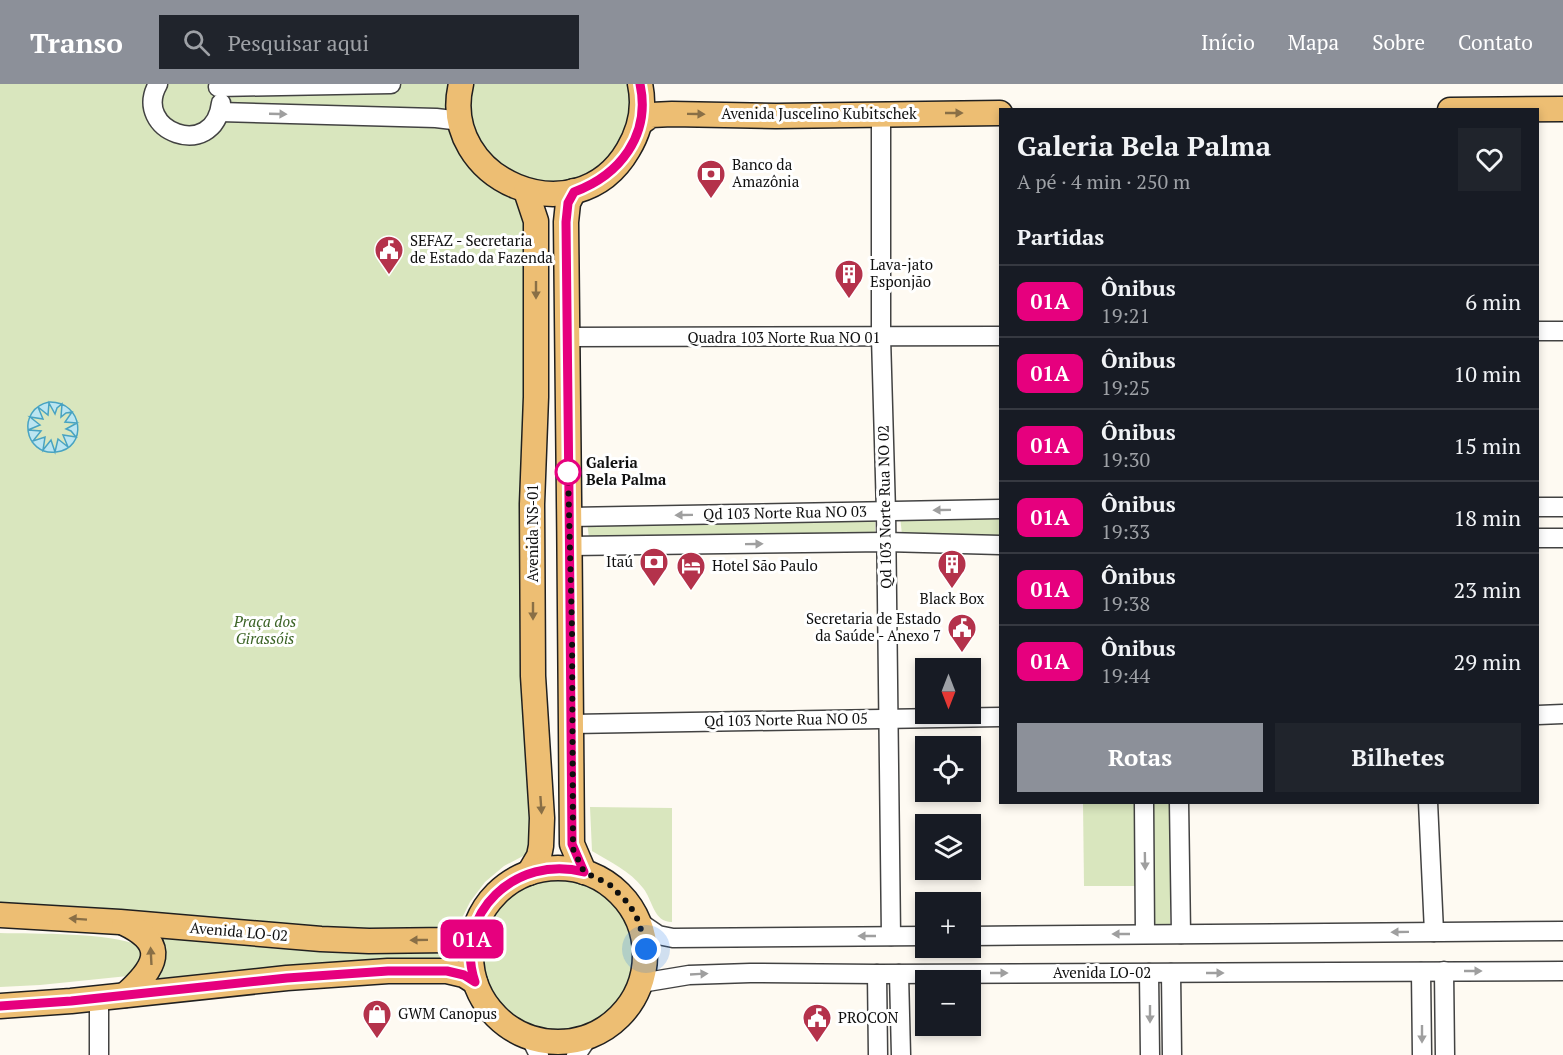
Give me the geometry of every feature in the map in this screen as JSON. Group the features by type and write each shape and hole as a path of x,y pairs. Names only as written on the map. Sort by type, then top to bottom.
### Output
{"main road":[{"path":"461,84 460,121 469,145 483,165 502,179 526,191 540,194 574,192 591,185 614,169 635,139 640,123 642,107 640,84"},
{"path":"1539,109 1563,109"},
{"name":"Avenida Juscelino Kubitschek","path":"640,123 651,115 672,114 776,116 999,113"},
{"name":"Avenida NS-01","path":"526,191 536,221 536,397 532,504 533,676 542,818 542,846 529,873"},
{"path":"574,192 568,203 566,222 572,844 584,872"},
{"path":"553,868 584,872 600,878 615,888 629,904 639,922 646,952 641,983 633,1000 622,1014 583,1046 561,1042 535,1046 496,1016 484,1000 475,982 471,959 475,929 483,910 496,893 513,880 529,873 553,868"},
{"name":"Avenida LO-02","path":"0,915 369,941 451,940 475,929"},
{"path":"120,922 144,935 153,956 152,966 146,975 125,995"},
{"path":"0,1006 287,978 388,971 447,971 464,975 475,982"}],"street":[{"path":"159,84 153,97 157,117 164,127 175,134 187,136 198,134 215,122 220,112 221,95 217,86 392,84"},
{"path":"220,112 436,118 460,121"},
{"name":"Qd 103 Norte Rua NO 02","path":"881,114 881,338 890,718 891,936"},
{"path":"1539,330 1563,331"},
{"name":"Quadra 103 Norte Rua NO 01","path":"567,337 999,336"},
{"path":"1539,507 1563,507"},
{"name":"Qd 103 Norte Rua NO 03","path":"570,517 999,509"},
{"path":"1539,538 1563,538"},
{"name":"Qd 103 Norte Rua NO 03","path":"570,546 886,542 999,545"},
{"path":"1539,715 1563,714"},
{"name":"Qd 103 Norte Rua NO 05","path":"572,724 999,717"},
{"path":"1144,804 1145,934"},
{"path":"1179,804 1181,934"},
{"path":"1428,804 1434,932"},
{"path":"639,922 658,935 673,938 915,936"},
{"path":"981,936 1563,931"},
{"path":"1444,971 1445,1055"},
{"name":"Avenida LO-02","path":"641,983 689,975 714,974 1563,971"},
{"path":"1421,972 1422,1055"},
{"path":"1149,973 1150,1055"},
{"path":"1171,973 1172,1055"},
{"path":"877,974 878,1055"},
{"path":"899,974 901,1055"},
{"path":"99,998 99,1055"}],"green space":[{"name":"Praça dos Girassóis","path":"0,84 450,84 451,124 525,199 531,841 525,855 504,866 485,882 470,902 460,922 453,927 425,930 326,927 93,908 0,903"},
{"path":"467,84 629,84 632,100 627,131 611,157 587,176 557,185 526,182 499,169 478,146"},
{"path":"900,516 999,516 999,535 902,535"},
{"path":"875,519 875,536 589,538 587,522"},
{"path":"1083,804 1137,804 1138,886 1084,886"},
{"path":"1151,804 1170,804 1170,930 1153,931"},
{"path":"590,807 672,808 672,922 666,921 657,914 638,882 619,867 592,851"},
{"path":"558,875 588,881 614,898 631,924 637,954 631,984 614,1010 588,1027 558,1033 528,1027 502,1010 485,984 479,954 485,924 502,898 528,881"},
{"path":"0,933 110,938 140,946 145,957 128,976 0,987"},
{"path":"156,936 455,949 455,960 314,964 156,980"}],"water":[{"path":"49,402 62,404 57,408 55,414 49,403 48,415 38,407"},
{"path":"62,405 72,412 61,417"},
{"path":"38,407 43,419 30,417"},
{"path":"72,412 77,423 65,422"},
{"path":"30,417 40,425 28,430"},
{"path":"77,423 76,437 66,429"},
{"path":"28,430 41,431 33,441 45,437 43,450 31,440"},
{"path":"63,435 76,437 73,443 66,449 55,452 58,439 68,447"},
{"path":"51,440 55,452 43,450"}],"bus line":[{"name":"01A","path":"0,1006 41,1004 287,978 388,971 447,971 464,975 475,982 471,959 473,935 483,910 496,893 513,880 536,871 564,868 584,872 572,844 572,630 567,439 566,222 568,203 574,192 591,185 614,169 635,139 642,107 640,84"}],"place":[{"name":"Banco da Amazônia","path":"711,200"},
{"name":"SEFAZ - Secretaria de Estado da Fazenda","path":"389,276"},
{"name":"Lava-jato Esponjão","path":"849,300"},
{"name":"Galeria Bela Palma","path":"568,472"},
{"name":"Itaú","path":"654,588"},
{"name":"Black Box","path":"952,590"},
{"name":"Hotel São Paulo","path":"691,592"},
{"name":"Secretaria de Estado da Saúde - Anexo 7","path":"962,654"},
{"name":"GWM Canopus","path":"377,1040"},
{"name":"PROCON","path":"817,1044"}],"route":[{"path":"568,472 572,630 573,849 584,872 609,884 629,904 644,935 646,949"}]}
